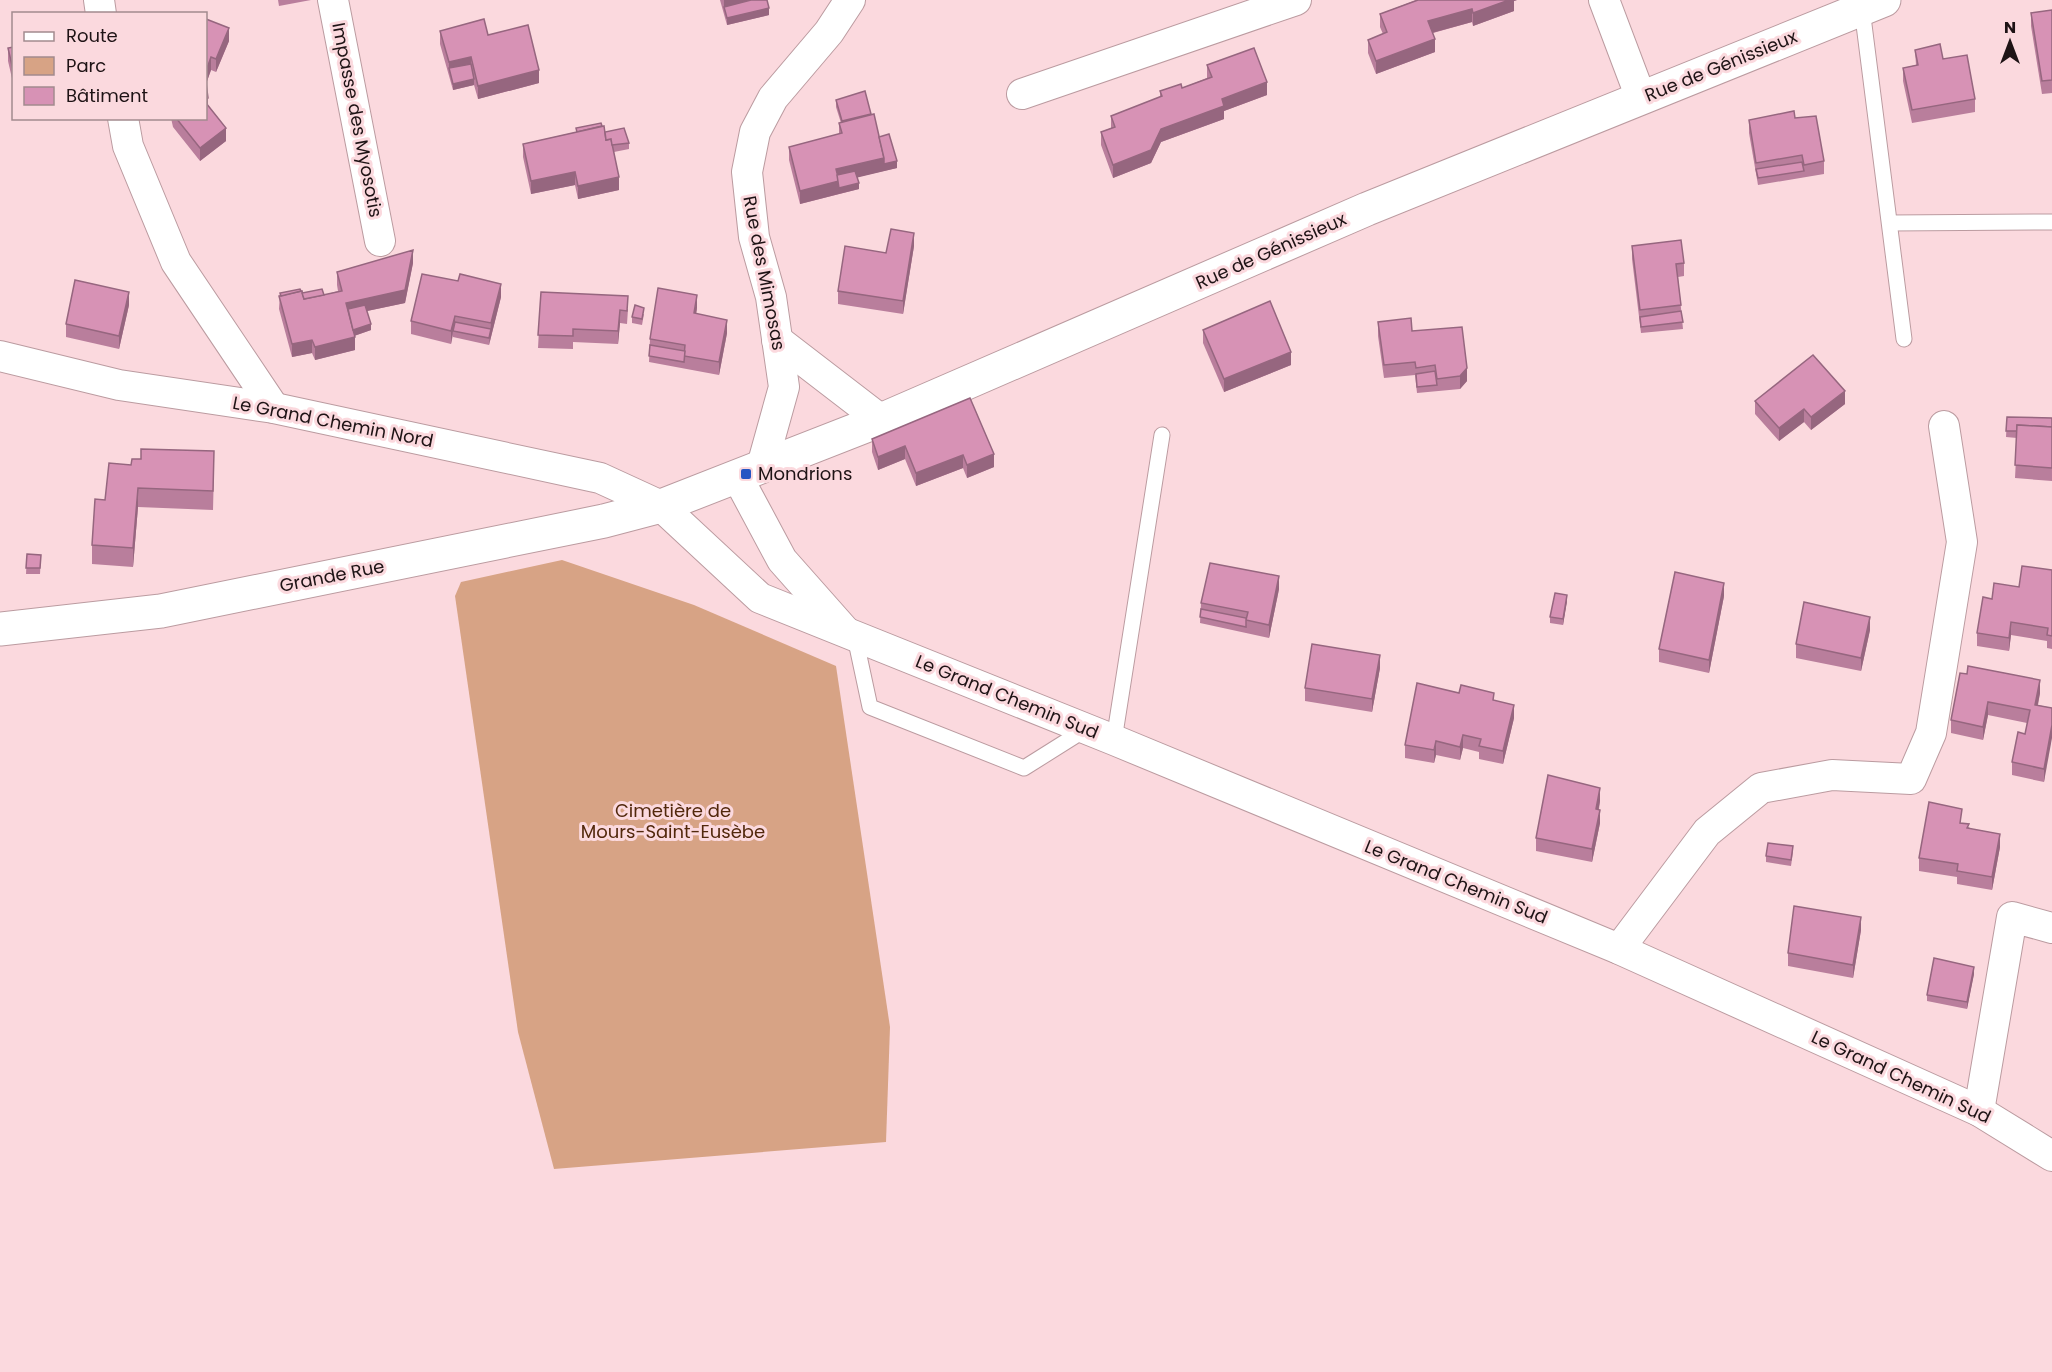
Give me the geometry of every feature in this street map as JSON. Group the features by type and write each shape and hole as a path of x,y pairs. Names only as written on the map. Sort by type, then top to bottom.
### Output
{"street":[{"name":"Impasse des Myosotis","path":"333,0 380,241"},
{"name":"Rue des Mimosas","path":"749,471 784,387 771,297 754,237 751,215 747,172 754,132 773,98 829,32 850,0"},
{"path":"1022,94 1296,0"},
{"path":"1604,0 1641,99"},
{"name":"Rue de Génissieux","path":"661,506 881,420 1366,210 1873,4"},
{"path":"123,120 128,146 176,262 274,408"},
{"path":"777,340 881,420"},
{"name":"Le Grand Chemin Nord","path":"0,356 119,385 274,408 600,478 661,506 760,598 851,636"},
{"path":"1619,950 1707,831 1761,788 1832,775 1911,779 1931,733 1962,542 1944,426"},
{"path":"749,471 782,560 851,636"},
{"name":"Grande Rue","path":"0,629 160,611 604,521 661,506"},
{"name":"Le Grand Chemin Sud","path":"851,636 1114,740 1619,950 1979,1111 2052,1156"},
{"path":"1979,1111 2012,917 2052,928"}],"lane":[{"path":"1873,4 1890,223 1904,339"},
{"path":"1890,223 2052,222"},
{"path":"1114,740 1162,435"},
{"path":"851,636 870,707 1024,768 1086,729"}],"green space":[{"name":"Cimetière de Mours-Saint-Eusèbe","path":"562,560 694,605 836,666 890,1027 886,1142 554,1169 518,1032 455,596 461,582"}],"building":[{"path":"751,0 767,0 769,8 727,18 724,7"},
{"path":"1418,0 1509,0 1473,13 1472,9 1428,21 1435,39 1376,61 1368,40 1387,32 1380,14"},
{"path":"2052,10 2052,80 2042,81 2031,13"},
{"path":"207,19 229,28 216,59 211,57 207,68"},
{"path":"484,19 488,35 528,25 539,70 478,86 471,57 449,62 440,31"},
{"path":"1940,44 1943,59 1967,55 1975,99 1912,110 1903,68 1918,65 1915,50"},
{"path":"12,47 12,65 8,48"},
{"path":"1254,48 1267,82 1222,99 1224,106 1161,129 1151,150 1113,165 1101,132 1115,127 1111,116 1162,96 1160,91 1181,84 1182,88 1212,77 1207,65"},
{"path":"471,64 474,79 453,84 449,68"},
{"path":"865,91 871,114 842,121 836,100"},
{"path":"207,104 226,128 200,148 178,120 207,120"},
{"path":"1794,111 1795,118 1816,116 1824,161 1804,165 1802,155 1756,163 1749,120"},
{"path":"874,114 884,158 836,169 839,181 800,191 789,147 842,133 839,123"},
{"path":"601,123 602,126 577,132 576,128"},
{"path":"604,126 606,140 611,139 619,177 578,186 575,172 531,181 523,144"},
{"path":"624,128 629,143 612,145 611,139 606,140 605,132"},
{"path":"889,134 897,161 884,164 879,137"},
{"path":"1802,162 1804,171 1758,178 1756,169"},
{"path":"855,171 859,183 839,188 837,175"},
{"path":"891,229 914,233 903,301 838,291 845,246 886,253"},
{"path":"1681,240 1684,263 1676,264 1681,305 1640,310 1632,246"},
{"path":"413,250 405,290 346,303 355,337 315,347 312,340 292,344 279,296 302,291 304,299 342,291 337,272"},
{"path":"422,274 458,281 460,274 501,284 491,323 455,316 451,331 411,321"},
{"path":"75,280 129,292 119,336 66,324"},
{"path":"658,288 697,295 694,313 727,320 719,362 684,356 685,345 650,339"},
{"path":"300,289 301,291 281,296 280,293"},
{"path":"322,289 324,295 304,299 302,293"},
{"path":"541,292 628,296 627,311 620,310 618,331 573,329 573,336 538,335"},
{"path":"1270,301 1291,352 1224,379 1203,330"},
{"path":"365,305 371,324 353,330 348,309"},
{"path":"635,305 644,308 642,319 632,317"},
{"path":"1681,311 1683,322 1641,327 1640,317"},
{"path":"1411,318 1412,331 1462,327 1467,368 1460,376 1437,379 1435,365 1416,368 1415,362 1384,365 1378,322"},
{"path":"455,322 491,329 489,338 453,331"},
{"path":"650,345 685,351 684,362 649,356"},
{"path":"1813,355 1845,391 1811,417 1804,409 1779,428 1755,401"},
{"path":"1435,371 1437,385 1417,387 1416,374"},
{"path":"970,398 994,454 967,465 963,455 916,473 905,446 878,457 872,439"},
{"path":"2007,417 2052,418 2052,427 2017,425 2017,431 2006,431"},
{"path":"2017,425 2052,427 2052,468 2015,465"},
{"path":"141,449 214,451 213,491 138,488 133,548 92,545 95,499 105,500 109,463 131,465 132,459 141,459"},
{"path":"27,554 41,555 40,568 26,568"},
{"path":"1210,563 1279,576 1269,625 1246,620 1248,612 1201,603"},
{"path":"2022,566 2052,570 2052,636 2047,635 2048,628 2011,622 2009,638 1977,633 1983,597 1992,599 1994,583 2019,587"},
{"path":"1675,572 1724,583 1709,660 1659,649"},
{"path":"1555,593 1567,595 1563,619 1550,617"},
{"path":"1804,602 1870,617 1861,658 1796,644"},
{"path":"1201,609 1246,618 1246,627 1200,617"},
{"path":"1312,644 1380,655 1372,699 1305,688"},
{"path":"1968,666 2040,680 2035,705 2052,708 2052,725 2044,769 2012,762 2018,732 2025,734 2030,710 1988,702 1983,727 1951,720 1960,673 1967,674"},
{"path":"1417,683 1459,693 1461,685 1494,693 1493,700 1514,705 1503,751 1479,746 1481,739 1463,735 1460,747 1436,741 1434,750 1405,745"},
{"path":"1548,775 1600,788 1596,809 1600,810 1592,849 1536,838"},
{"path":"1929,802 1962,809 1960,823 1969,824 1967,828 2000,834 1992,877 1957,871 1958,864 1919,858"},
{"path":"1768,843 1793,846 1791,860 1766,856"},
{"path":"1794,906 1861,917 1853,965 1788,953"},
{"path":"1934,958 1974,967 1967,1002 1927,995"}],"place":[{"name":"Mondrions","path":"746,474"}]}
